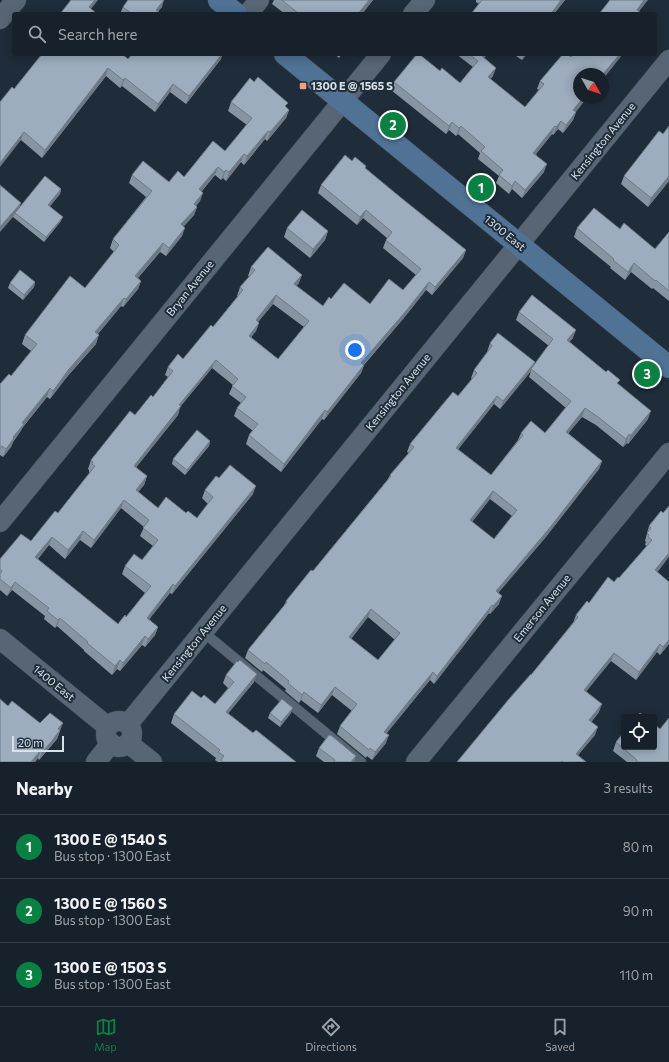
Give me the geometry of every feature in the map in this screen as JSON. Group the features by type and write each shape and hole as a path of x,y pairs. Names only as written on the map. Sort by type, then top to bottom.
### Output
{"main road":[{"path":"219,0 234,12"},
{"name":"1300 East","path":"288,56 669,367"}],"street":[{"path":"0,19 16,0"},
{"path":"250,12 259,0"},
{"path":"415,12 425,0"},
{"name":"Bryan Avenue","path":"0,522 379,56"},
{"name":"Kensington Avenue","path":"96,762 669,60"},
{"name":"Emerson Avenue","path":"416,762 669,453"},
{"name":"1400 East","path":"0,639 152,762"}],"lane":[{"path":"203,632 361,762"}],"building":[{"path":"71,0 95,0 89,7 95,12 62,12"},
{"path":"128,0 164,0 156,10 158,12 129,12 123,7"},
{"path":"282,0 369,0 360,12 297,12"},
{"path":"482,0 561,0 552,12 473,12"},
{"path":"610,0 644,0 637,10 640,12 601,12"},
{"path":"40,56 124,56 128,59 130,56 220,56 189,96 173,84 158,104 125,78 123,80 108,68 45,150 24,132 0,163 0,102 12,87 14,89"},
{"path":"415,56 421,56 440,71 442,68 460,83 478,61 472,56 482,56 496,68 488,77 525,107 544,84 540,81 561,56 618,56 608,68 573,68 573,104 578,104 573,110 576,112 566,125 561,121 556,127 555,126 533,153 547,164 525,190 515,181 512,186 499,175 503,170 481,151 485,147 461,126 459,128 452,122 449,126 394,82"},
{"path":"258,77 288,103 285,106 289,110 270,132 268,131 247,156 244,154 229,172 226,170 224,172 218,167 199,189 203,193 194,204 197,207 181,224 185,228 169,248 163,243 135,276 141,281 126,299 124,298 95,332 99,335 69,369 53,391 50,388 22,423 24,424 13,437 14,438 6,449 2,446 0,449 0,384 9,374 11,376 37,344 25,335 70,276 85,288 119,245 113,239 152,191 132,175 143,161 169,182 178,171 184,177 213,141 225,151 252,118 231,102 250,78 254,82"},
{"path":"669,126 669,176 651,198 624,176 659,131 663,134"},
{"path":"345,155 352,161 355,157 366,166 365,168 466,250 435,287 429,282 361,363 364,365 327,412 325,410 284,464 249,435 258,424 237,408 246,397 232,386 238,379 216,360 179,405 181,406 134,466 147,476 136,490 158,508 166,497 186,513 188,511 197,518 213,497 205,490 216,476 219,478 230,465 256,486 175,586 173,584 147,618 158,627 148,639 145,636 123,663 120,660 115,666 60,618 58,620 47,611 49,608 15,582 11,588 0,579 0,574 2,571 0,570 0,559 21,534 31,541 55,511 58,513 95,466 92,464 93,462 91,460 130,411 135,415 151,395 153,397 173,371 168,367 178,354 183,359 211,325 213,327 243,290 240,287 255,270 251,267 268,247 302,275 294,284 323,306 329,297 331,299 344,283 370,304 389,279 403,290 421,269 386,240 392,232 366,210 360,217 321,185","holes":["276,295 309,321 278,359 249,336 259,323 256,320","124,500 149,520 143,528 158,540 142,560 134,554 125,566 151,586 126,617 125,615 118,624 35,557 52,537 68,550 83,531 94,540"]},
{"path":"45,176 61,189 48,205 63,217 46,237 15,213"},
{"path":"0,185 21,203 0,227"},
{"path":"594,208 620,229 624,223 655,249 669,232 669,291 634,263 628,272 577,228"},
{"path":"302,210 328,231 313,249 287,228"},
{"path":"20,270 35,282 24,295 10,283"},
{"path":"532,295 576,330 567,340 606,372 608,370 620,380 617,383 651,411 626,439 585,408 566,432 602,461 548,530 496,591 502,596 493,606 492,605 437,676 433,672 409,701 384,732 389,735 375,752 370,748 369,750 340,726 357,704 335,687 321,705 304,692 302,695 288,683 289,681 266,662 265,664 248,650 311,570 313,571 414,447 410,444 443,404 453,392 458,396 477,373 474,370 492,346 490,343 498,333 535,362 503,401 497,396 456,448 491,475 523,435 521,433 531,421 545,433 571,401 531,369 553,339 519,312","holes":["493,491 517,510 494,539 470,520","371,609 400,633 378,660 349,637"]},
{"path":"197,430 210,441 187,470 173,459"},
{"path":"669,506 669,553 655,570 669,582 669,640 663,647 660,644 639,672 614,653 584,690 602,704 589,720 598,727 576,754 586,762 457,762 509,699 531,675 578,617 576,615 587,601 589,603 608,577 614,582 618,577 619,578 652,540 648,537 649,535 647,533 651,528 649,526 661,511 663,513"},
{"path":"240,660 257,674 226,712 253,733 256,730 296,762 223,762 221,760 224,756 218,752 220,750 174,714 192,691 201,698 204,695 215,704 234,682 226,675 237,661 238,662"},
{"path":"0,699 8,706 12,701 40,723 50,713 63,723 52,741 42,752 41,750 31,762 0,762"},
{"path":"282,699 293,708 281,722 270,713"},
{"path":"669,718 669,762 636,762 637,760 625,750 657,750 657,726 660,729"},
{"path":"329,735 356,756 351,762 334,762 335,760 319,748"},
{"path":"621,736 621,746 616,742"}],"place":[{"name":"1300 E @ 1565 S","path":"303,86"},
{"name":"1300 E @ 1560 S","path":"393,125"},
{"name":"1300 E @ 1540 S","path":"481,188"},
{"name":"1300 E @ 1503 S","path":"647,374"}]}
